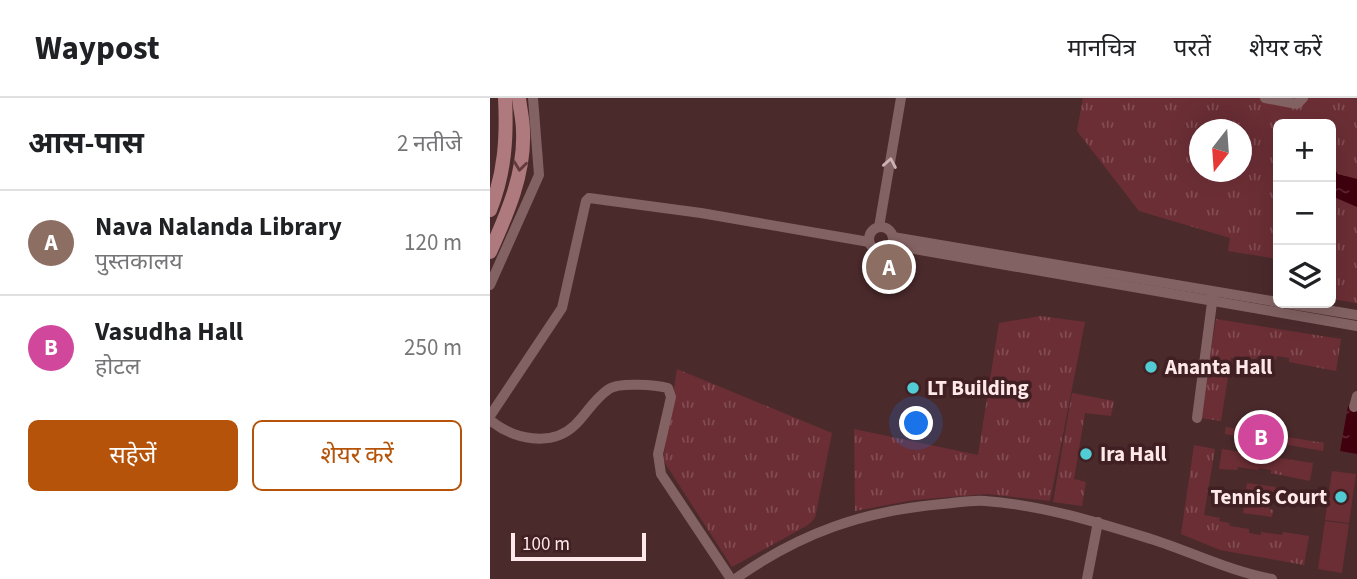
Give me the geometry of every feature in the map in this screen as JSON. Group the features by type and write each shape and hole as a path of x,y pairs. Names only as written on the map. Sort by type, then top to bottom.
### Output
{"street":[{"path":"490,210 497,193 508,136 505,98"},
{"path":"490,252 507,213 519,175 523,132 519,98"},
{"path":"490,285 539,175 533,98"},
{"path":"879,228 901,98"},
{"path":"1265,98 1297,104 1303,98"},
{"path":"870,242 701,213 589,198 578,232 562,308 490,418 509,433 546,438 573,427 593,403 614,386 658,385 668,388 671,397 658,454 661,474 733,579 767,556 811,534 877,514 928,505 982,500 1069,513 1157,541 1227,568 1272,579"},
{"path":"879,228 888,229 892,241 884,251 879,251 870,242 871,233 879,228"},
{"path":"892,241 1213,296 1357,324"},
{"path":"1213,296 1273,302"},
{"path":"1197,418 1213,296"},
{"path":"1315,308 1357,315"},
{"path":"1087,579 1098,522"}],"green space":[{"path":"1083,98 1357,98 1357,303 1336,300 1336,119 1273,119 1273,258 1228,251 1230,238 1139,211 1077,131"},
{"path":"1041,316 1085,322 1050,501 987,494 914,500 855,511 854,429 978,455 999,323"},
{"path":"1216,319 1341,339 1336,371 1289,362 1289,358 1277,356 1276,360 1257,357 1246,358 1245,361 1231,358 1221,421 1200,418"},
{"path":"677,369 832,433 815,518 808,525 732,567 663,460"},
{"path":"1072,393 1114,401 1111,416 1085,413 1074,479 1086,482 1082,506 1053,502"},
{"path":"1226,427 1324,443 1323,451 1225,434"},
{"path":"1194,445 1215,449 1204,515 1220,518 1219,521 1229,523 1230,526 1249,529 1249,533 1282,535 1283,532 1309,536 1304,565 1220,550 1181,534"},
{"path":"1222,449 1313,463 1310,481 1259,468 1219,469"},
{"name":"Tennis Court","path":"1332,471 1356,474 1349,523 1325,520"},
{"path":"1247,483 1276,487 1275,495 1271,495 1269,509 1273,510 1272,517 1243,513"},
{"name":"Tennis Court","path":"1325,521 1349,524 1342,573 1318,569"}],"water":[{"path":"1336,171 1357,179 1357,207 1336,198"},
{"path":"1348,406 1357,407 1357,454 1340,451"}],"place":[{"name":"Nava Nalanda Library","path":"889,267"},
{"name":"Ananta Hall","path":"1151,367"},
{"name":"LT Building","path":"913,388"},
{"name":"Vasudha Hall","path":"1261,437"},
{"name":"Ira Hall","path":"1086,454"},
{"name":"Tennis Court","path":"1341,497"}]}
